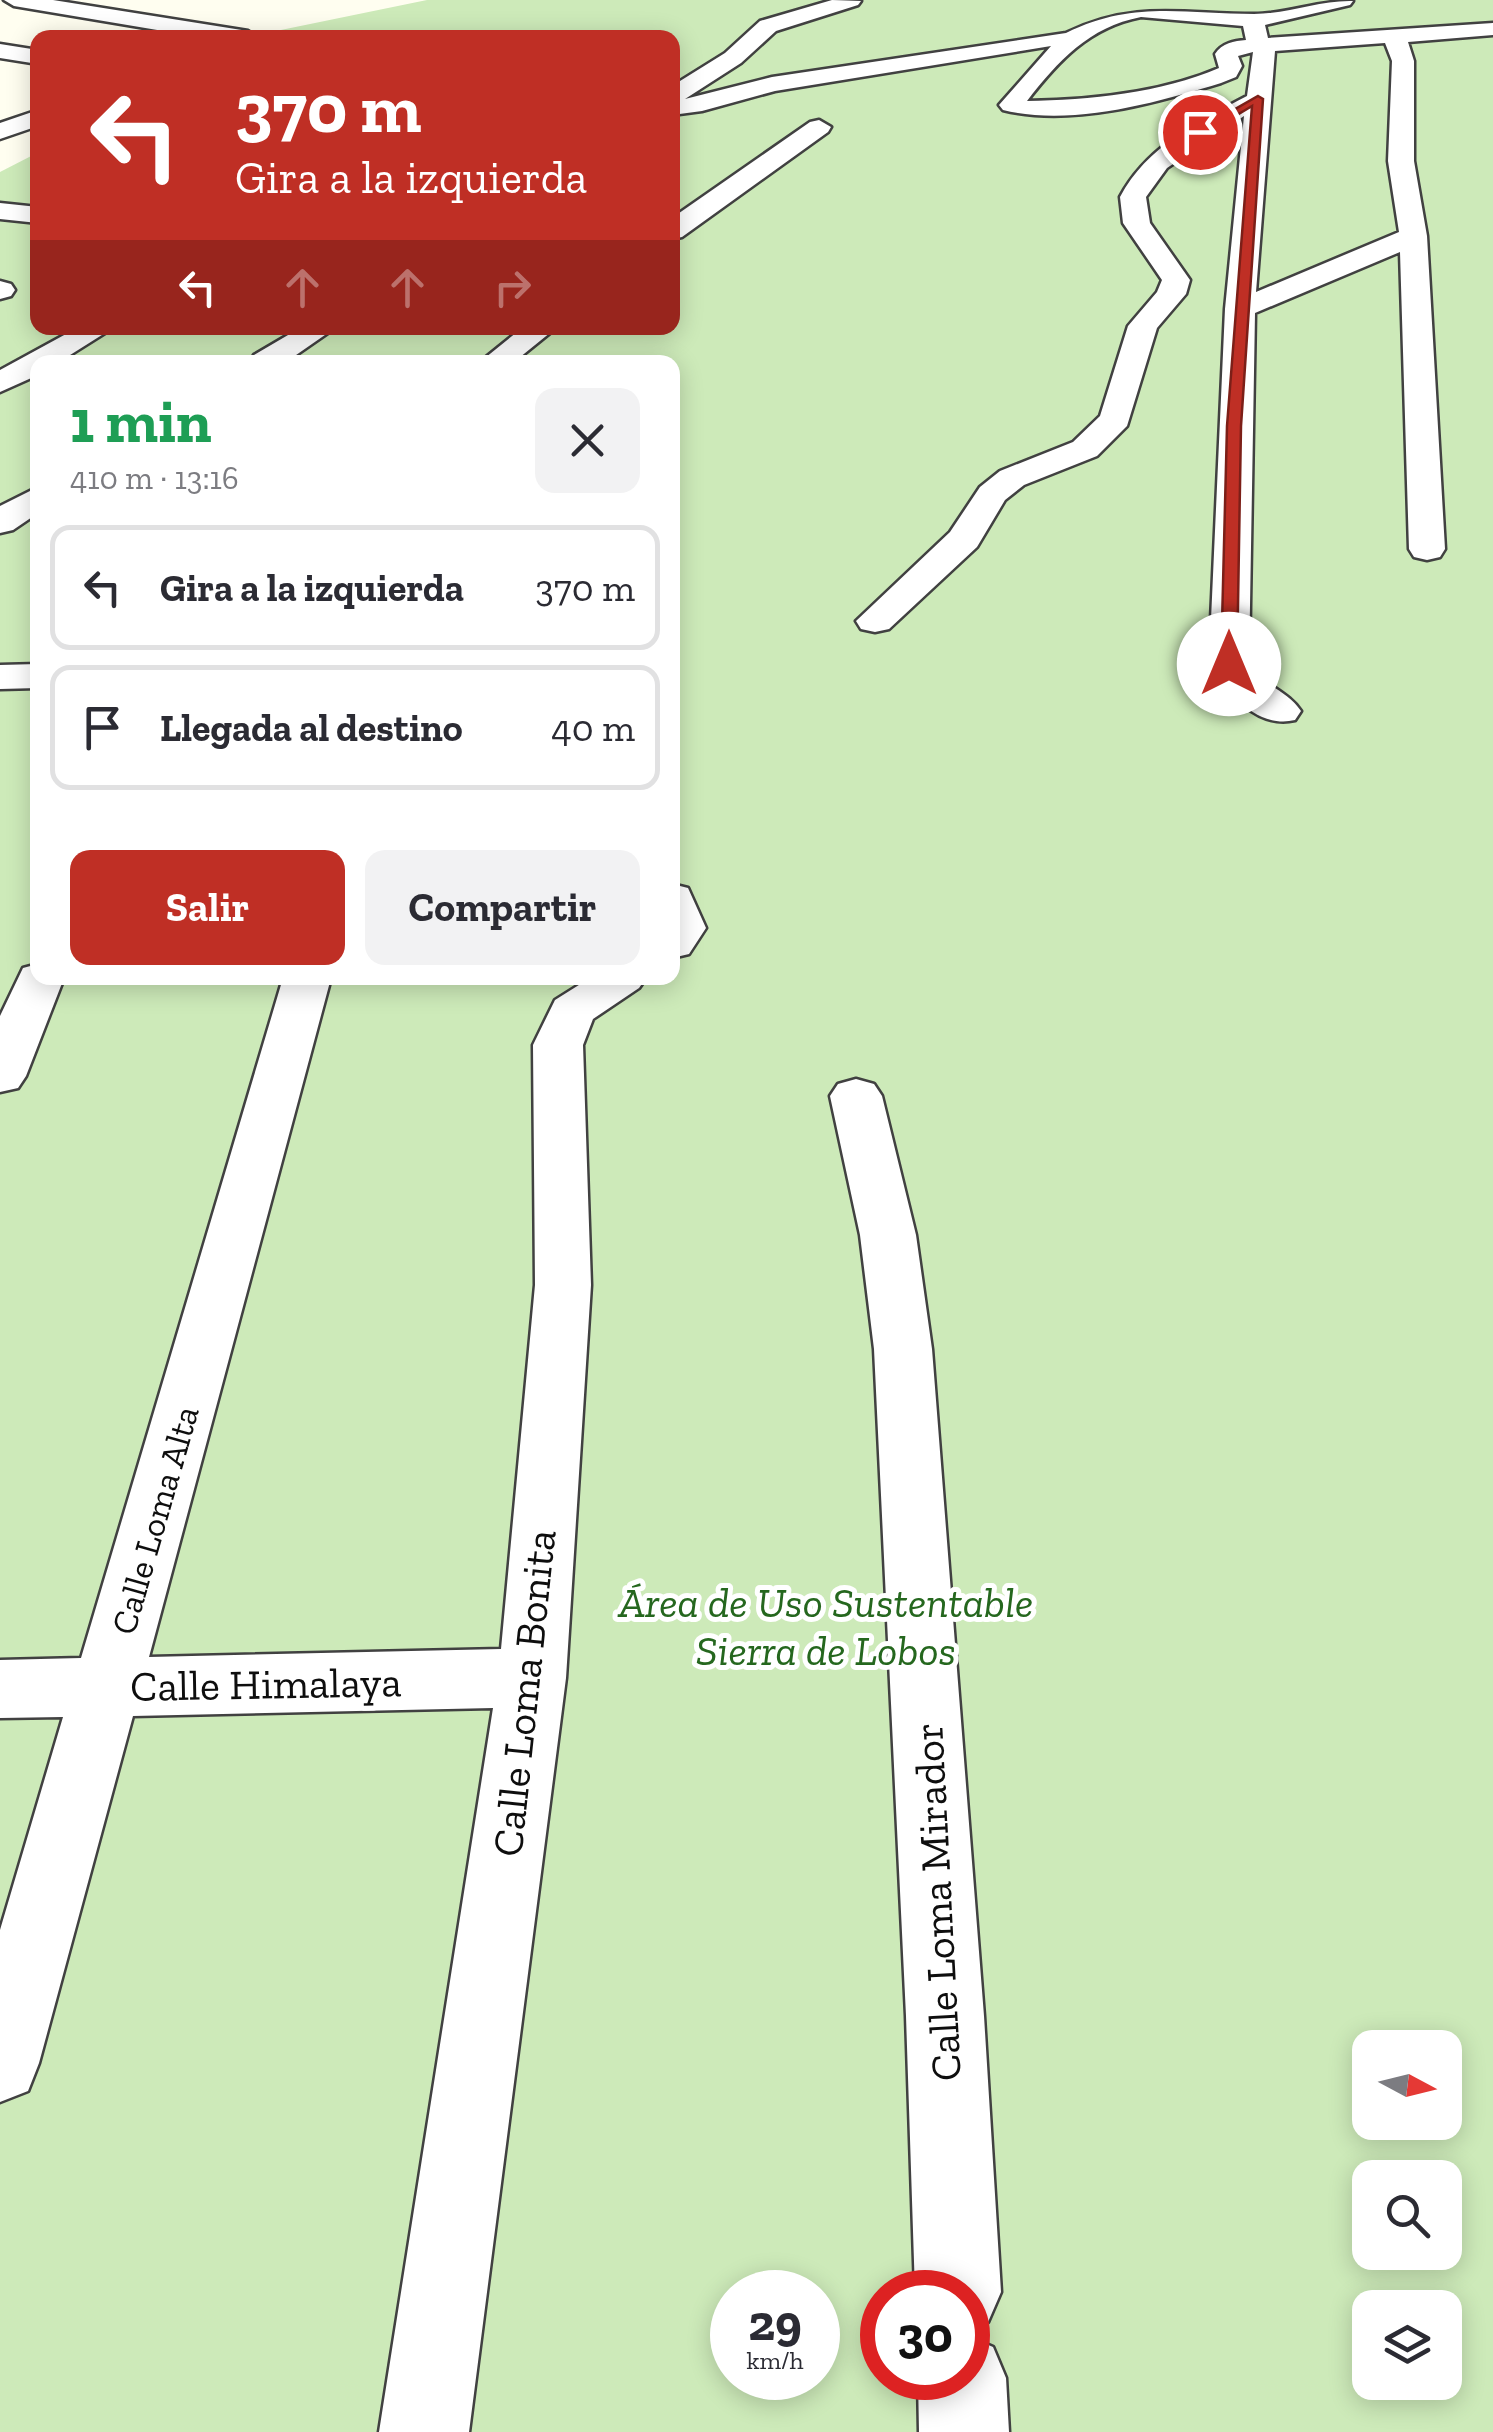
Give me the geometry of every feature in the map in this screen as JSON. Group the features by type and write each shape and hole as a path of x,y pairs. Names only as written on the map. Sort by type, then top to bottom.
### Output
{"street":[{"path":"14,0 175,30"},
{"path":"680,92 733,58 768,26 851,1"},
{"path":"1059,38 1014,102 1014,109 1063,109 1199,84 1228,72 1228,50 1259,32 1343,1"},
{"path":"680,107 772,84 1059,38 1112,5 1145,4 1259,32 1493,29"},
{"path":"1259,32 1266,56 1258,99 1240,309 1229,664 1243,686 1280,711"},
{"path":"1400,33 1460,55"},
{"path":"1400,33 1397,42 1403,61 1401,161 1413,236 1427,550"},
{"path":"0,52 30,57"},
{"path":"874,621 964,539 992,494 1012,478 1085,449 1115,419 1143,326 1171,294 1176,280 1134,219 1131,200 1148,172 1172,150 1258,99"},
{"path":"0,132 30,120"},
{"path":"680,225 819,127"},
{"path":"0,140 30,143"},
{"path":"0,210 30,214"},
{"path":"1240,309 1413,236"},
{"path":"50,355 86,335"},
{"path":"504,355 531,335"},
{"path":"0,383 30,366"},
{"path":"0,522 30,502"},
{"path":"0,677 30,676"},
{"path":"0,1076 37,985"},
{"name":"Calle Loma Alta","path":"0,2063 305,985"},
{"name":"Calle Loma Bonita","path":"424,2432 532,1678 563,1285 558,1046 572,1011 611,985"},
{"name":"Calle Loma Mirador","path":"856,1096 888,1235 903,1348 946,2016 957,2270"},
{"name":"Calle Himalaya","path":"0,1688 532,1678"},
{"path":"963,2400 964,2432"}],"green space":[{"name":"Área de Uso Sustentable Sierra de Lobos","path":"427,0 1493,0 1493,2432 0,2432 0,172 30,157 30,335 680,335 680,30 281,30"}],"route":[{"path":"1200,132 1258,99 1240,309 1229,664"}]}
